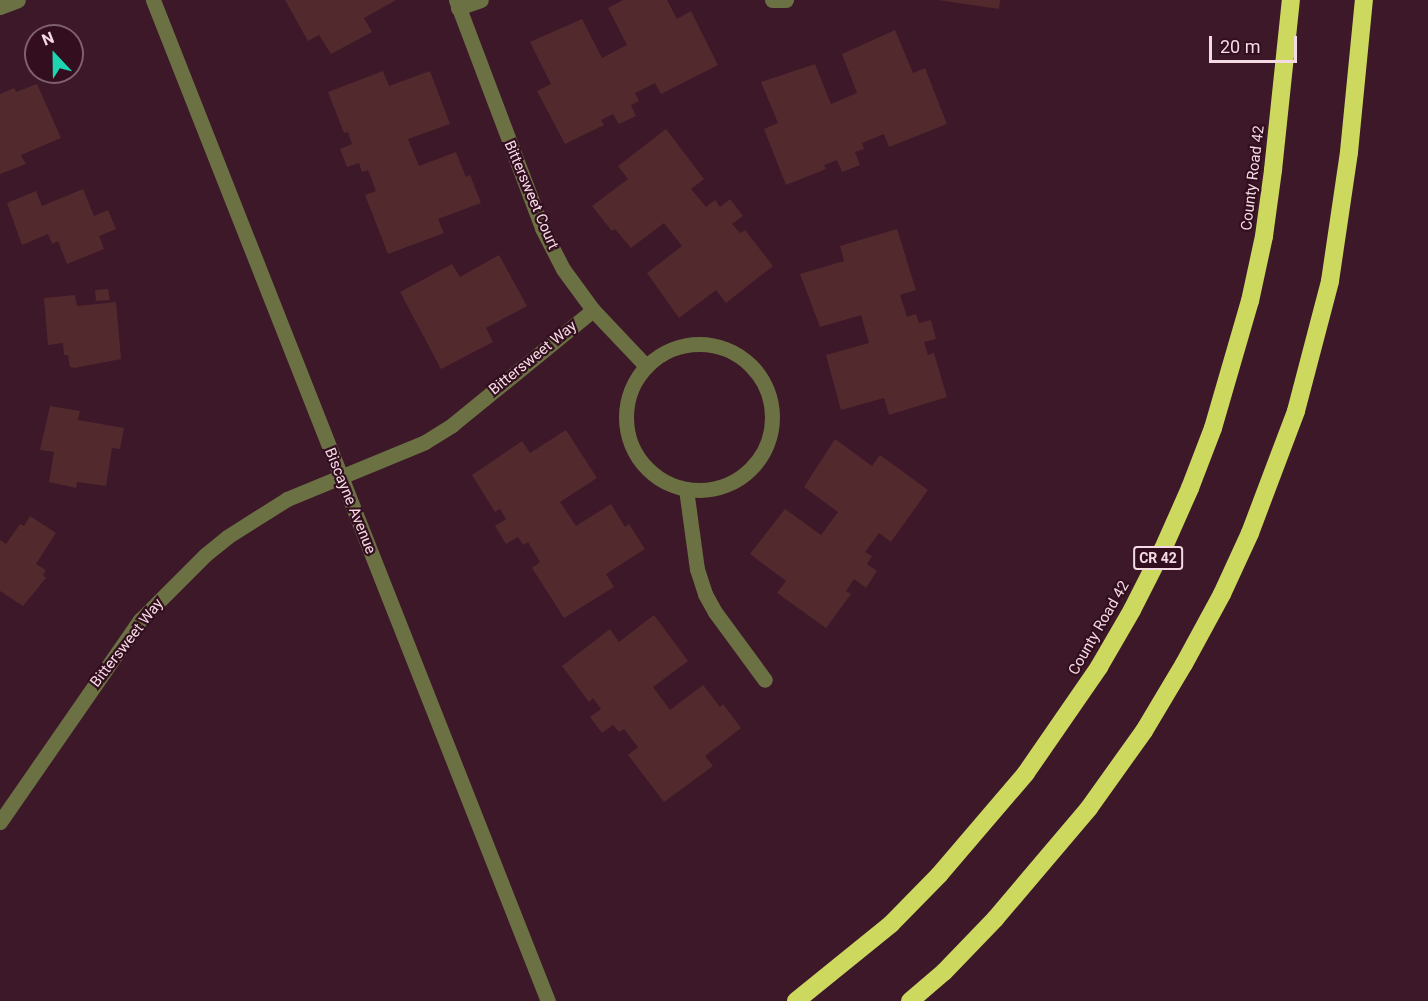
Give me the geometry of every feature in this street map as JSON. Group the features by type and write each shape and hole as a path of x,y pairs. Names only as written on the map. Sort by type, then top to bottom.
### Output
{"highway":[{"name":"County Road 42","path":"796,1001 891,924 983,825 1064,721 1105,657 1148,579 1191,488 1233,365 1250,301 1264,236 1273,170 1291,0"},
{"path":"910,1001 944,972 995,919 1089,808 1144,731 1227,584 1275,472 1293,421 1330,281 1349,152 1364,0"}],"street":[{"path":"0,7 18,0"},
{"name":"Biscayne Avenue","path":"153,0 548,1001"},
{"path":"457,4 481,0"},
{"path":"772,0 786,0"},
{"name":"Bittersweet Court","path":"457,4 542,228 563,269 593,310 646,366"},
{"name":"Bittersweet Way","path":"0,822 140,620 175,582 226,537 287,499 425,442 452,425 593,310"},
{"path":"691,344 717,346 740,356 758,374 769,396 772,422 766,447 751,468 730,483 706,490 686,489 657,478 639,460 628,437 625,412 632,387 646,366 666,351 691,344"},
{"path":"686,489 697,570 705,594 715,612 765,680"}],"building":[{"path":"285,0 396,0 364,18 372,32 331,54 319,35 308,41"},
{"path":"623,0 667,0 677,19 691,11 718,65 661,94 655,83 635,93 639,101 631,105 636,116 619,124 613,114 601,120 604,125 565,144 537,91 551,84 530,42 582,19 602,58 627,45 608,8"},
{"path":"938,0 1000,0 999,9"},
{"path":"895,30 913,73 925,68 947,124 889,147 884,134 862,143 864,149 855,152 860,165 842,172 837,160 824,165 826,169 786,185 764,129 778,123 761,82 815,64 831,104 857,93 842,54"},
{"path":"383,71 389,86 430,71 450,124 408,139 419,166 456,152 466,177 470,175 481,203 438,219 444,233 388,254 365,195 376,191 368,170 362,172 359,163 347,167 340,149 352,144 348,132 344,133 328,92"},
{"path":"37,84 61,138 21,155 26,164 0,174 0,94 14,88 16,92"},
{"path":"666,129 704,179 691,189 706,207 715,200 720,207 730,199 743,216 732,224 740,233 745,230 773,266 726,303 716,290 679,318 647,273 682,246 664,223 631,248 615,229 612,231 592,206 628,179 618,166"},
{"path":"83,189 94,216 108,210 116,229 99,236 104,249 67,264 58,241 52,244 48,234 22,245 7,203 36,191 42,206"},
{"path":"897,229 916,290 900,295 907,317 916,314 919,323 931,320 936,339 924,342 928,355 934,353 947,397 889,415 884,398 841,410 826,355 869,343 861,315 820,327 800,274 844,261 840,246"},
{"path":"499,255 527,306 486,328 493,342 441,369 400,292 452,264 460,277"},
{"path":"108,289 110,300 96,301 95,290"},
{"path":"75,295 77,306 116,302 121,359 75,368 70,367 68,355 64,355 63,343 48,345 44,298"},
{"path":"50,406 80,411 78,420 124,428 120,449 112,448 106,486 77,482 76,488 49,482 54,452 40,450"},
{"path":"566,430 597,478 560,502 576,526 611,504 625,527 629,524 645,549 606,574 614,587 564,618 532,568 540,562 528,542 523,545 518,537 506,544 495,526 506,519 500,509 495,512 472,475 522,441 530,453"},
{"path":"835,439 872,466 880,455 928,490 891,542 879,533 865,552 872,556 867,564 877,571 866,588 854,579 846,591 851,594 826,628 777,593 786,581 750,554 785,509 821,535 838,512 804,487"},
{"path":"30,516 56,533 36,564 46,570 43,575 46,578 23,606 0,591 0,540 6,544 20,524 24,526"},
{"path":"654,615 688,661 653,687 670,710 703,685 720,707 723,704 741,728 705,756 713,766 664,802 628,755 638,747 624,729 619,732 613,725 602,733 590,717 601,709 593,698 589,702 562,666 610,629 619,642"}]}
